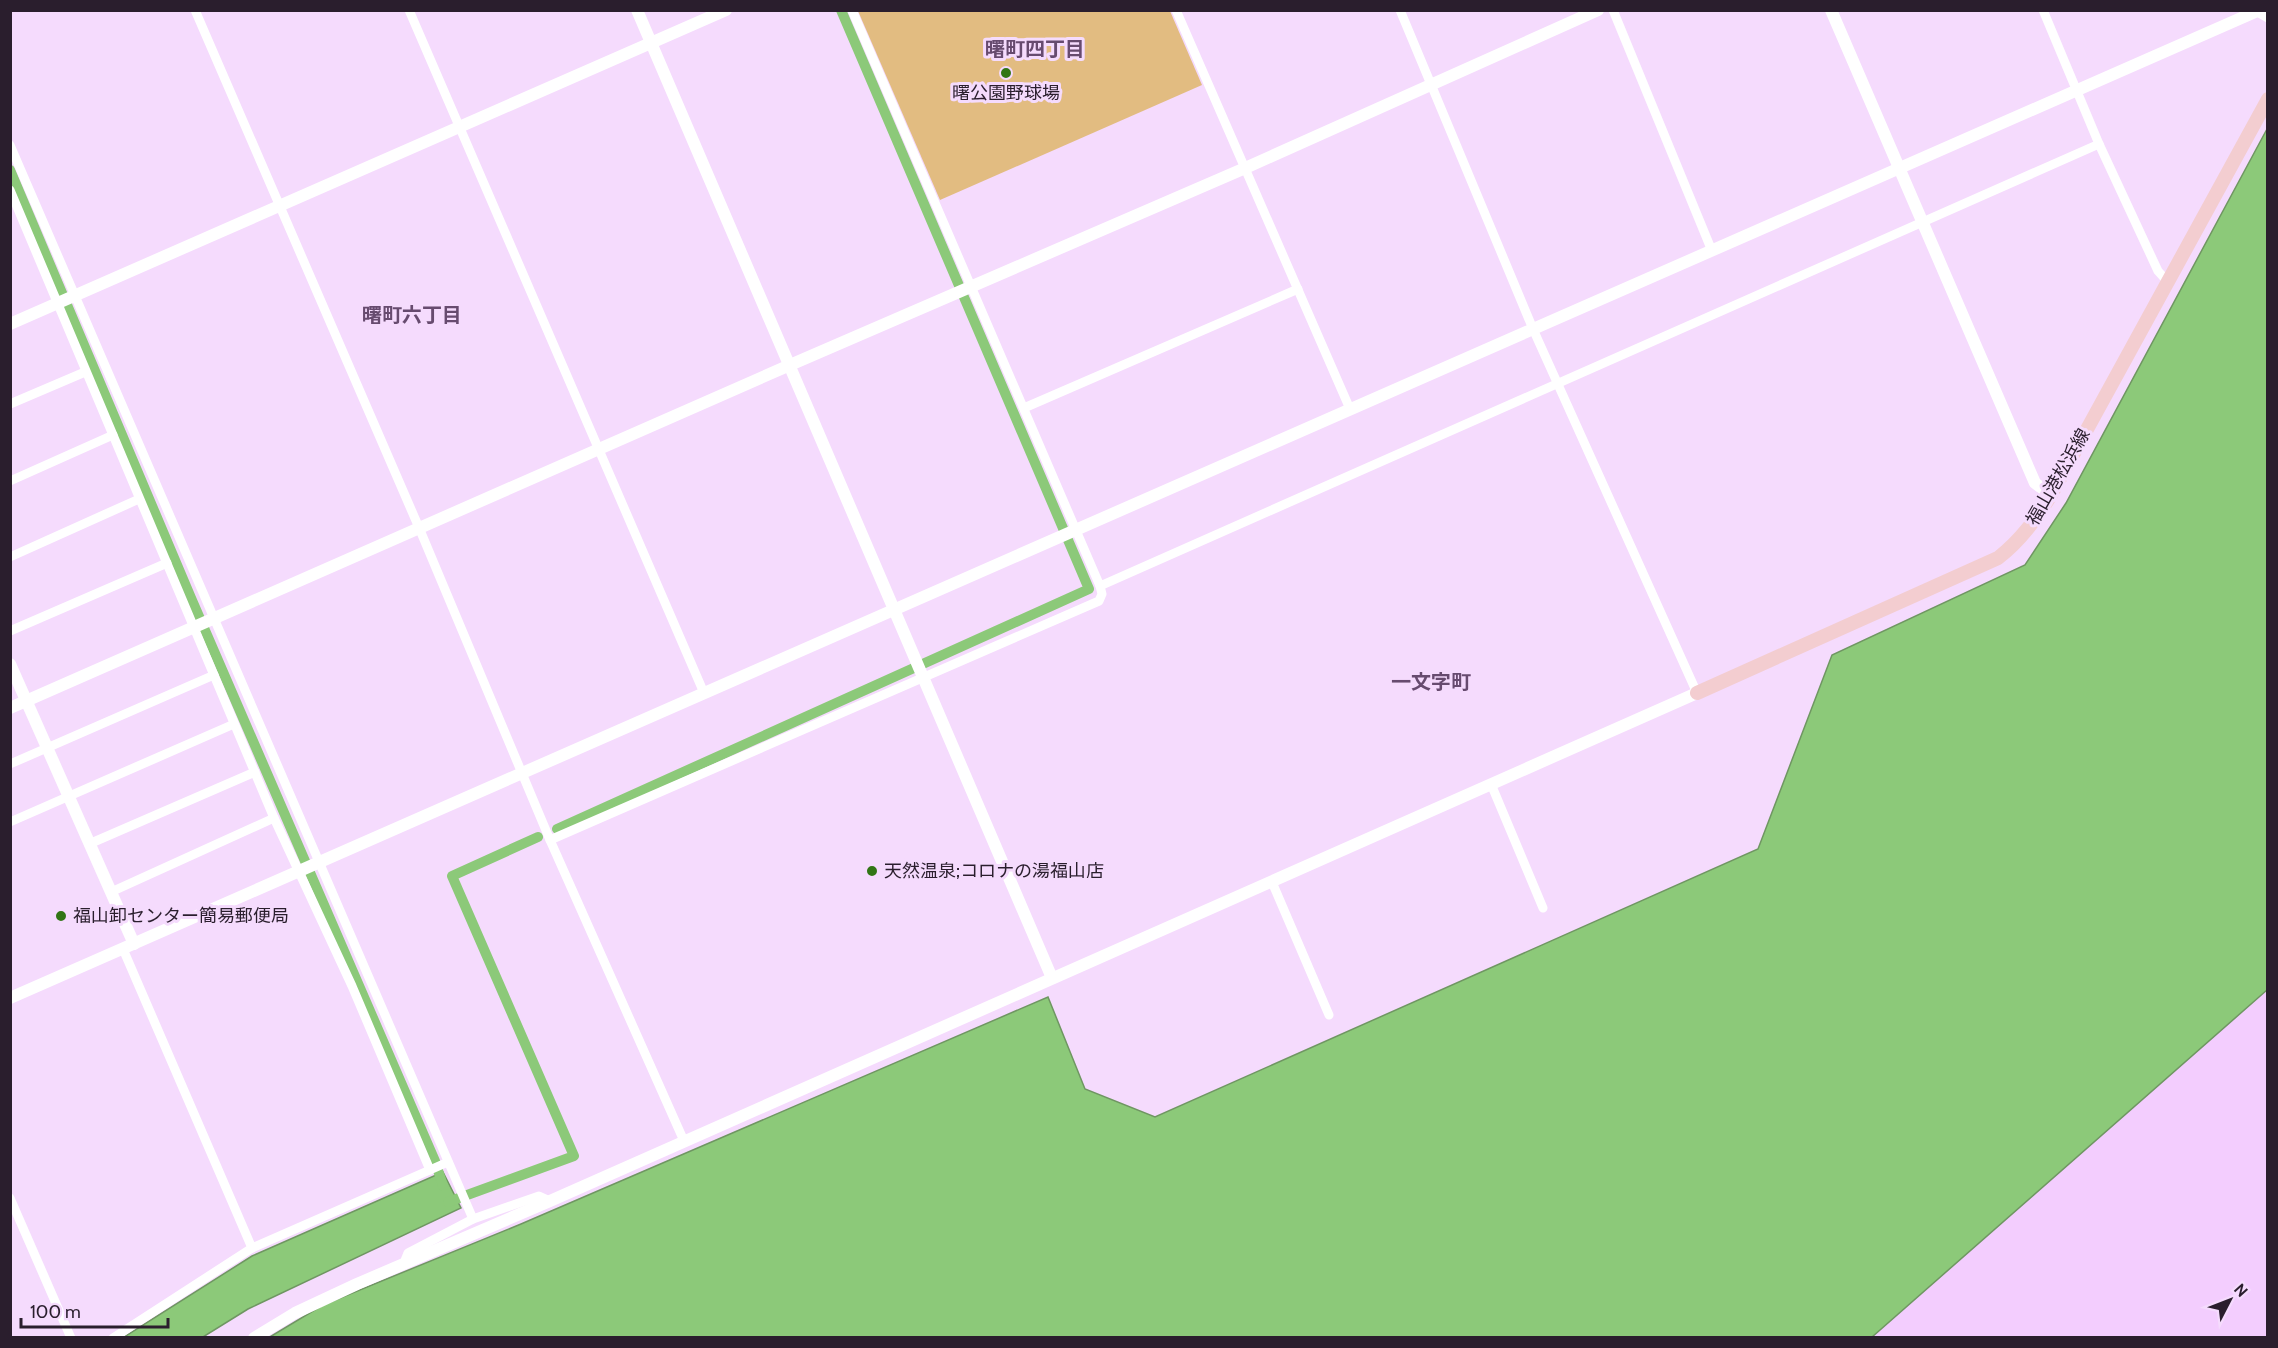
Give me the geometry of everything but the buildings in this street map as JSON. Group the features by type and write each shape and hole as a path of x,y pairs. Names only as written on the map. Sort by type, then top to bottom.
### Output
{"main road":[{"name":"福山港松浜線","path":"1697,693 1998,558 2015,545 2051,495 2268,99"}],"street":[{"path":"195,10 420,530 550,840 684,1141"},
{"path":"409,10 704,693"},
{"path":"637,10 1052,978"},
{"path":"10,324 726,10"},
{"path":"550,840 923,675 1099,601 1102,594 1100,586 1068,531 1023,408 964,289 852,10"},
{"path":"1176,10 1350,409"},
{"path":"254,1338 294,1313 404,1263 550,1201 1697,693 1533,329 1400,10"},
{"path":"10,708 203,622 420,530 790,365 1244,169 1598,10"},
{"path":"1613,10 1712,251"},
{"path":"1831,10 2035,483 2051,495"},
{"path":"2043,10 2099,144 2158,271 2167,281"},
{"path":"10,998 2255,11 2268,18"},
{"path":"1100,586 2099,144"},
{"path":"10,145 66,299 203,622 317,862 445,1163 473,1219"},
{"path":"10,190 66,299 85,372 167,563 203,622 214,675 234,724 431,1170"},
{"path":"1023,408 1298,289"},
{"path":"10,404 85,372"},
{"path":"10,480 112,435"},
{"path":"10,557 139,500"},
{"path":"10,631 167,563"},
{"path":"10,664 111,892 128,947 252,1248"},
{"path":"10,764 214,675"},
{"path":"10,822 234,724"},
{"path":"89,844 255,772"},
{"path":"1491,784 1543,908"},
{"path":"111,892 274,818"},
{"path":"1272,882 1329,1016"},
{"path":"113,1338 252,1248 445,1163"},
{"path":"404,1263 408,1253 473,1219 539,1196 550,1201"},
{"path":"10,1198 71,1338"}],"shaded area":[{"path":"858,11 1170,11 1202,85 940,200"},
{"path":"2267,129 2267,990 1872,1337 268,1338 323,1305 521,1224 1048,997 1085,1089 1155,1117 1758,849 1832,655 2025,565 2066,503"},
{"path":"2267,990 2267,1337 1872,1338 2054,1176"},
{"path":"443,1172 461,1208 248,1309 203,1337 124,1337 252,1256"}],"waterway":[{"path":"557,829 1089,589 841,10"},
{"path":"10,170 191,598 435,1161 443,1186"},
{"path":"448,1202 574,1156 452,876 538,837"}],"place":[{"name":"曙公園野球場","path":"1006,73"},
{"name":"天然温泉;コロナの湯福山店","path":"872,871"},
{"name":"福山卸センター簡易郵便局","path":"61,916"}],"district":[{"name":"曙町四丁目","path":"1035,49"},
{"name":"曙町六丁目","path":"412,315"},
{"name":"一文字町","path":"1431,682"}]}
